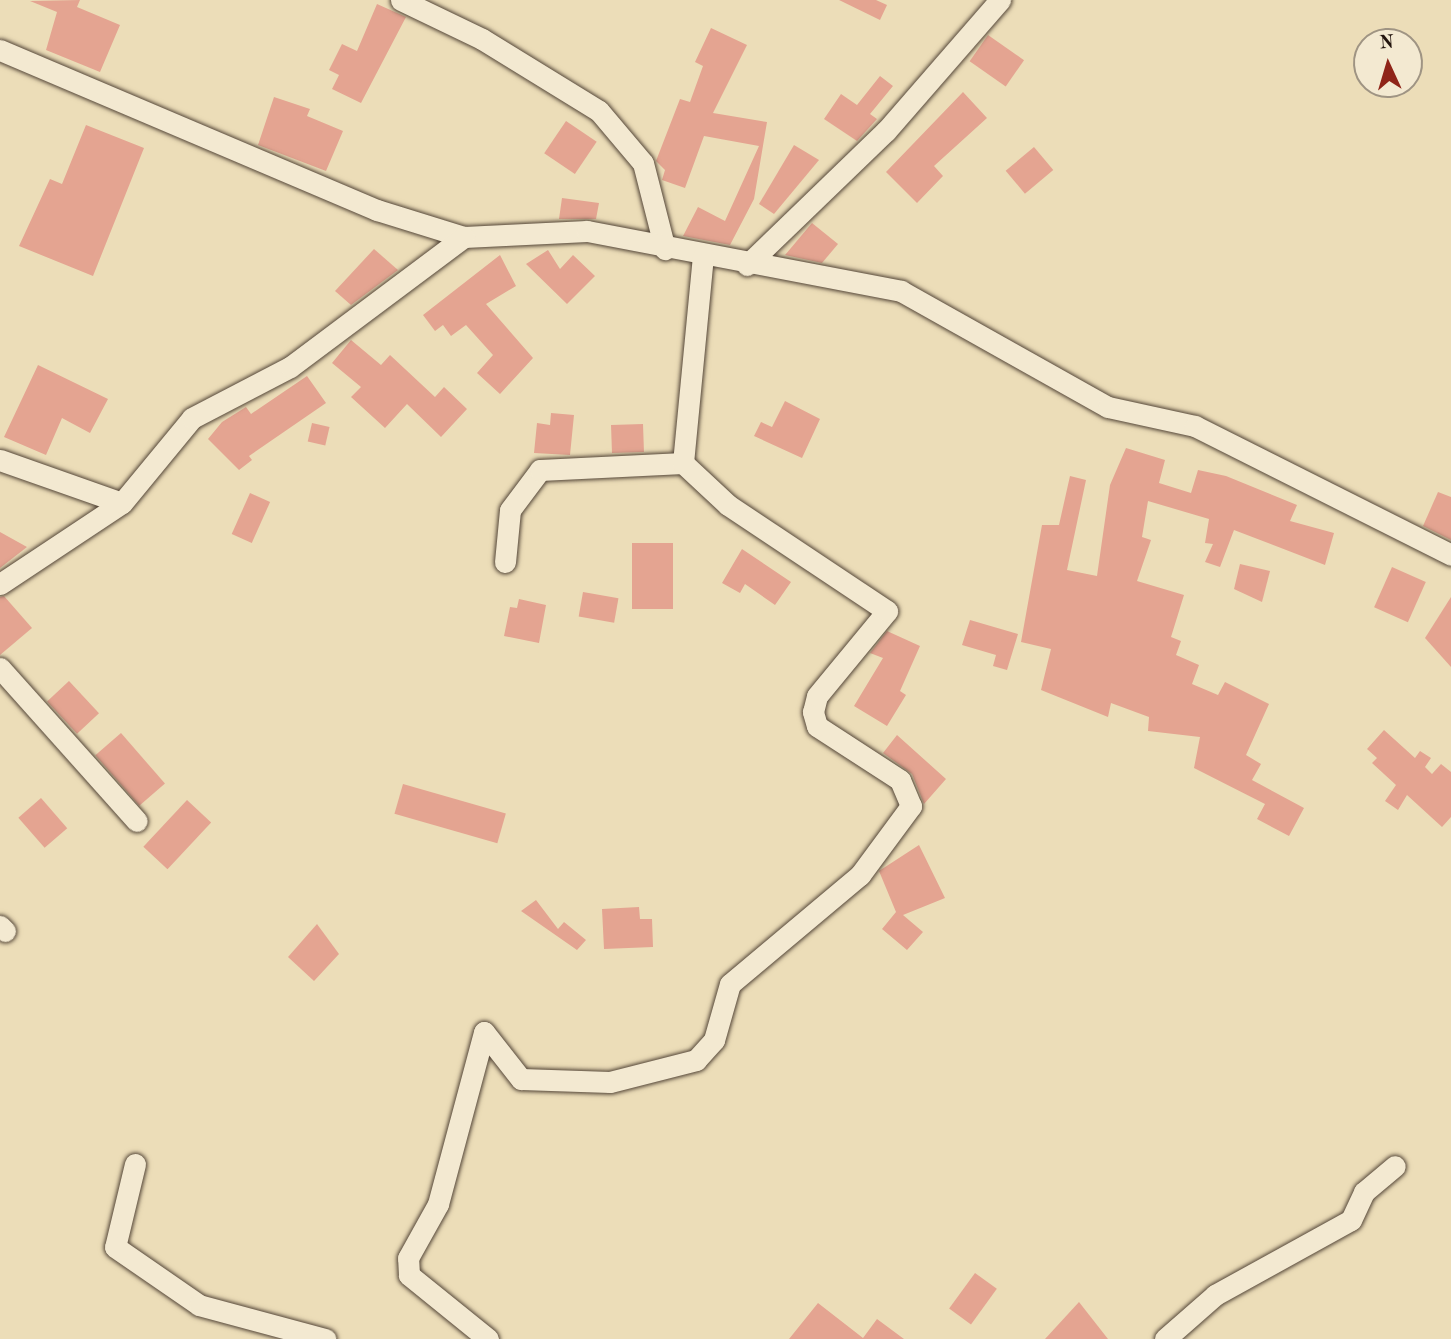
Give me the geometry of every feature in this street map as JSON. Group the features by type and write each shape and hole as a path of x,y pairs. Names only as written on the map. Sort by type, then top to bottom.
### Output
{"street":[{"path":"401,0 482,40 599,111 643,163 665,248"},
{"path":"747,264 886,131 1000,0"},
{"path":"0,50 377,210 464,237 587,231 703,256 901,291 1108,407 1195,426 1451,555"},
{"path":"0,584 122,503 192,418 290,367 464,237"},
{"path":"683,463 703,256"},
{"path":"0,460 122,503"},
{"path":"488,1339 409,1275 408,1258 438,1204 484,1032 521,1079 610,1082 696,1060 714,1040 730,984 860,875 911,806 900,780 817,726 813,712 817,696 887,611 728,505 683,463 540,470 510,510 505,562"},
{"path":"0,668 137,821"},
{"path":"135,1164 115,1247 198,1305 325,1339"},
{"path":"1165,1339 1215,1295 1351,1220 1364,1192 1395,1166"}],"building":[{"path":"80,0 77,7 120,25 100,72 46,50 57,12 30,1"},
{"path":"839,0 876,0 887,5 880,20"},
{"path":"377,4 406,17 361,103 332,89 339,75 329,70 342,44 357,51"},
{"path":"711,28 747,45 713,113 767,122 754,199 730,245 683,236 698,207 725,221 759,146 704,136 685,188 662,180 665,170 656,161 680,99 690,102 703,66 695,62"},
{"path":"988,35 1024,60 1006,86 970,61"},
{"path":"880,76 893,86 870,114 877,119 857,141 824,119 841,94 857,105"},
{"path":"963,92 987,118 934,166 943,176 917,203 886,172"},
{"path":"274,97 310,109 307,116 343,131 326,171 258,145"},
{"path":"566,121 597,142 575,174 544,153"},
{"path":"86,125 144,148 93,276 19,246 50,179 62,184"},
{"path":"794,145 819,160 774,214 759,204"},
{"path":"1034,147 1053,170 1025,194 1006,171"},
{"path":"562,198 599,203 596,219 559,219"},
{"path":"812,223 838,244 822,263 785,255"},
{"path":"374,249 398,270 351,305 335,291"},
{"path":"548,250 560,269 573,255 595,276 567,304 526,264"},
{"path":"500,255 516,286 486,304 533,358 500,394 477,373 493,355 466,325 451,336 443,325 435,331 423,315"},
{"path":"351,340 381,365 390,355 435,397 444,387 467,409 441,437 407,404 385,428 351,397 361,387 332,363"},
{"path":"38,365 108,399 90,433 62,418 46,455 4,437"},
{"path":"307,376 326,403 249,456 252,460 239,470 208,439 222,422 246,407 251,414"},
{"path":"785,401 820,419 802,458 754,436 761,422 772,427"},
{"path":"551,413 574,415 570,455 534,453 537,423 550,425"},
{"path":"312,423 330,427 325,446 308,442"},
{"path":"643,424 644,452 612,453 611,425"},
{"path":"1126,448 1165,460 1159,483 1191,493 1198,470 1226,476 1297,505 1290,521 1334,533 1325,565 1234,530 1220,567 1205,562 1213,544 1205,543 1209,519 1148,501 1142,537 1151,540 1137,581 1184,595 1171,637 1181,641 1176,655 1199,665 1192,684 1218,695 1225,682 1269,704 1246,755 1261,764 1252,780 1304,808 1289,836 1257,819 1265,804 1194,768 1200,737 1148,731 1149,717 1111,703 1108,717 1041,690 1051,649 1021,642 1042,525 1059,525 1070,476 1086,480 1067,570 1097,576 1110,485"},
{"path":"1438,492 1451,497 1451,540 1423,526"},
{"path":"250,493 270,502 252,543 232,534"},
{"path":"0,532 27,547 0,568"},
{"path":"632,543 673,543 673,609 632,609"},
{"path":"742,549 791,582 775,605 745,584 740,593 722,583"},
{"path":"1240,564 1270,571 1262,602 1234,589"},
{"path":"1392,567 1426,582 1408,622 1374,607"},
{"path":"583,592 618,598 614,623 579,617"},
{"path":"4,596 32,628 0,655 0,597"},
{"path":"1451,597 1451,667 1425,638"},
{"path":"519,599 546,605 539,643 504,636 510,607 517,608"},
{"path":"970,620 1018,634 1007,670 993,666 996,655 962,645"},
{"path":"887,631 920,646 900,691 906,695 887,726 854,706 883,658 870,653"},
{"path":"69,681 99,713 77,734 47,701"},
{"path":"1384,730 1415,758 1420,751 1431,758 1425,767 1432,774 1441,764 1451,772 1451,817 1442,827 1407,795 1398,810 1385,801 1396,785 1372,763 1377,758 1367,749"},
{"path":"121,733 165,784 139,806 95,755"},
{"path":"897,735 946,779 924,804 912,774 883,753"},
{"path":"403,784 506,813 497,843 394,814"},
{"path":"41,798 67,828 45,848 18,818"},
{"path":"187,800 211,823 167,869 143,847"},
{"path":"919,845 945,898 903,915 923,932 907,950 882,929 896,912 879,871"},
{"path":"536,900 558,929 564,922 586,940 577,950 521,911"},
{"path":"639,907 640,919 652,919 653,947 604,949 602,909"},
{"path":"317,924 339,954 314,981 288,957"},
{"path":"975,1273 997,1289 971,1324 949,1309"},
{"path":"1079,1302 1108,1339 1045,1339"},
{"path":"818,1303 863,1338 877,1319 904,1339 789,1339"}]}
